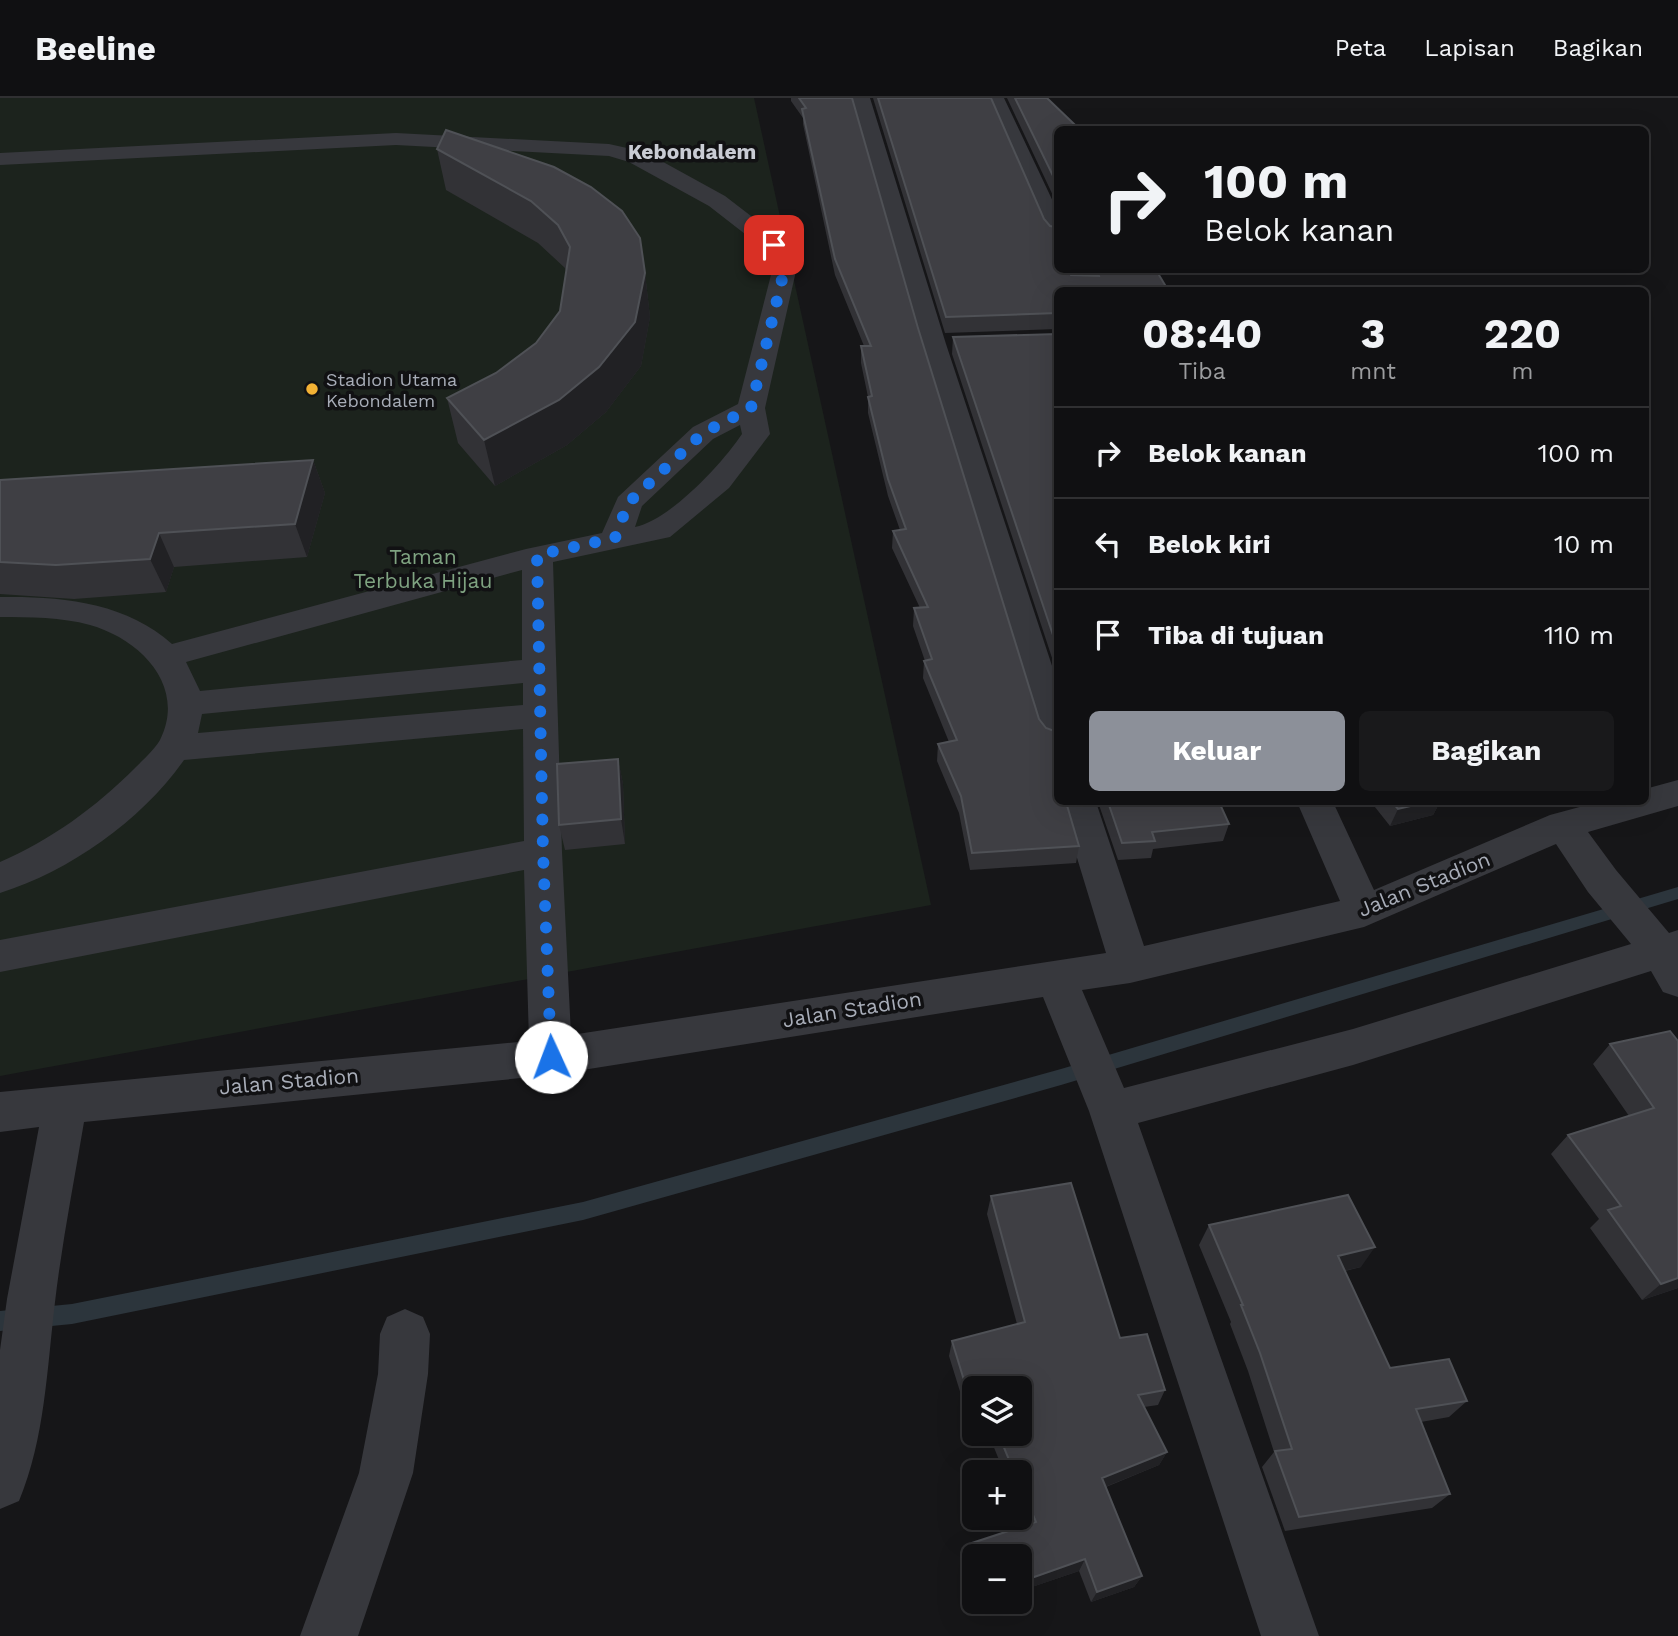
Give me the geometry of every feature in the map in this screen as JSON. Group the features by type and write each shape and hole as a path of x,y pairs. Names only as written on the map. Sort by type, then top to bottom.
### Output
{"street":[{"path":"860,98 947,343 1054,724"},
{"path":"994,98 1054,228"},
{"path":"0,159 396,139 609,150 637,157 717,201 774,245 784,271 751,408 756,434 719,482 659,531 537,555 165,657"},
{"path":"615,538 628,503 703,433 751,408"},
{"path":"537,555 543,852 551,1057"},
{"path":"0,607 33,606 70,610 104,618 132,630 165,657 185,692 183,722 173,748 135,792 100,822 58,849 0,877"},
{"path":"185,704 540,670"},
{"path":"173,748 541,715"},
{"name":"Jalan Stadion","path":"1649,801 1678,793"},
{"path":"1079,805 1130,966"},
{"path":"1316,805 1364,911"},
{"name":"Jalan Stadion","path":"0,1112 551,1057 1130,966 1364,911 1563,825 1635,805"},
{"path":"1107,1101 1353,1046 1666,954 1602,881 1563,825"},
{"path":"0,956 543,852"},
{"path":"1056,977 1107,1101 1290,1636"},
{"path":"11,1415 65,1104"},
{"path":"330,1636 386,1473 404,1353"}],"green space":[{"name":"Taman Terbuka Hijau","path":"0,98 754,98 931,905 0,1076"}],"building":[{"path":"799,98 852,98 918,328 1039,719 1046,728 1054,731 1054,805 1067,805 1079,846 972,853 961,796 938,744 957,740 924,661 932,659 914,608 928,607 893,531 906,529 888,479 868,397 872,396 861,346 871,346 835,259 802,109 806,108"},
{"path":"878,98 991,98 1044,219 1054,227 1054,273 1099,276 1098,273 1158,273 1166,287 1054,287 1054,313 946,317"},
{"path":"1015,98 1047,98 1076,126 1054,126 1054,178"},
{"path":"446,130 554,167 591,187 622,211 640,238 645,273 635,322 599,367 559,400 484,440 447,398 496,373 536,343 560,311 570,247 558,225 531,201 437,149"},
{"path":"1054,334 1054,638 953,337"},
{"path":"313,460 295,524 159,533 150,559 56,565 0,562 0,480"},
{"path":"618,759 621,819 559,825 557,764"},
{"path":"1109,805 1220,805 1229,824 1152,832 1155,841 1122,843"},
{"path":"1395,805 1415,805 1398,809"},
{"path":"1670,1031 1678,1041 1678,1278 1661,1284 1608,1210 1621,1206 1568,1135 1654,1108 1610,1044"},
{"path":"1071,1183 1120,1338 1147,1334 1165,1390 1138,1395 1167,1452 1102,1478 1142,1576 1097,1592 1085,1559 1032,1578 1032,1544 972,1543 1012,1530 1032,1530 1032,1523 1036,1522 1032,1513 1032,1460 1009,1460 1003,1446 1032,1446 1032,1376 963,1376 952,1341 1025,1322 991,1196"},
{"path":"1348,1195 1375,1247 1338,1256 1390,1368 1449,1359 1467,1401 1416,1409 1450,1494 1299,1517 1275,1451 1292,1449 1243,1305 1209,1225"}],"waterway":[{"path":"0,1321 72,1314 583,1211 1061,1077 1678,893"}],"place":[{"name":"Stadion Utama Kebondalem","path":"312,389"}],"district":[{"name":"Kebondalem","path":"692,151"}],"route":[{"path":"551,1057 543,852 540,594 537,555 615,538 628,503 703,433 751,408 784,271 774,245"}]}
